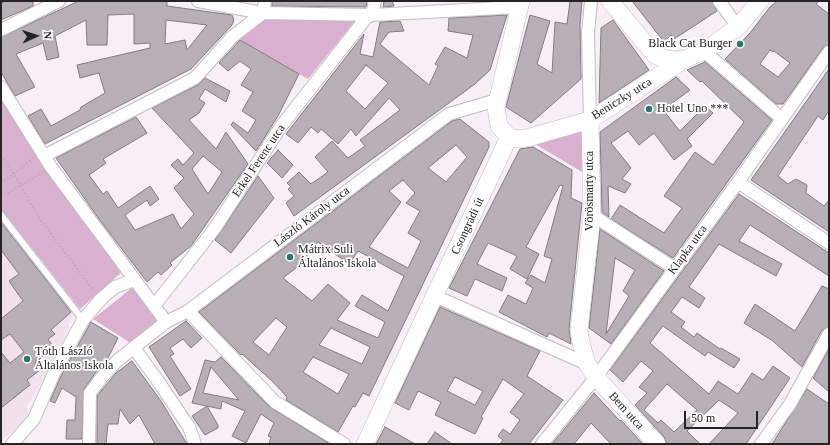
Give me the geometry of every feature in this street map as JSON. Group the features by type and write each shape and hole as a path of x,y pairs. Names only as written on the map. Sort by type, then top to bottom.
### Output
{"street":[{"path":"1,30 41,5 59,1"},
{"path":"198,1 372,15 520,4 497,100 497,121 502,131 509,137"},
{"path":"372,15 375,1"},
{"name":"Vörösmarty utca","path":"591,1 588,33 592,216 579,330 591,371"},
{"path":"610,1 655,54 671,60 685,59"},
{"path":"719,1 738,27"},
{"name":"Beniczky utca","path":"509,137 518,139 527,138 550,133 590,120 685,59 704,51 738,27 760,1"},
{"path":"45,158 196,78 232,37 264,7"},
{"name":"Erkel Ferenc utca","path":"154,306 215,228 282,125 366,18 372,15"},
{"path":"704,51 781,118"},
{"name":"Klapka utca","path":"542,444 591,371 674,268 738,182 781,118 829,52"},
{"path":"1,87 45,158 166,322"},
{"name":"László Károly utca","path":"89,444 90,393 102,377 134,348 166,322 188,311 450,114 497,100"},
{"name":"Csongrádi út","path":"365,444 509,137"},
{"path":"738,182 829,243"},
{"path":"592,216 674,268"},
{"path":"12,444 34,419 54,373 83,320 100,299 115,287 134,280"},
{"path":"435,296 591,371"},
{"path":"188,311 275,402 344,444"},
{"path":"761,444 790,404 829,334"},
{"path":"134,348 188,427 195,444"},
{"name":"Bem utca","path":"591,371 657,444"}],"lane":[{"path":"1,215 83,320"}],"path":[{"path":"1,156 14,174 19,186 37,215 100,299"},
{"path":"1,183 14,174 45,158"},
{"path":"1,197 19,186 45,158"}],"shaded area":[{"path":"262,9 359,16 308,79 240,40"},
{"path":"1,93 123,271 80,309 1,209"},
{"path":"585,127 587,175 535,144"},
{"name":"Tóth László Általános Iskola","path":"1,220 9,233 74,313 68,324 70,327 37,391 26,407 29,414 20,425 1,441"},
{"path":"133,287 158,321 132,344 93,319"}],"building":[{"path":"6,1 33,1 33,6 1,20 1,3"},
{"path":"79,1 167,1 167,6 232,15 234,20 232,25 191,69 45,144 28,116 41,109 51,126 80,110 81,107 105,93 99,73 80,78 77,65 150,48 150,43 134,44 134,14 108,15 107,45 87,45 86,20 55,36 59,57 47,60 43,43 16,54 35,87 15,96 1,72 1,37","holes":["166,20 207,25 187,50 185,40 165,44"]},
{"path":"272,1 367,1 366,7 272,6"},
{"path":"384,1 392,1 394,6 383,7"},
{"path":"570,1 582,1 580,25 581,79 531,123 506,107 530,15 550,21 537,64 552,73 555,22 567,24"},
{"path":"632,1 712,1 717,11 674,39 671,35 664,42"},
{"path":"777,1 819,1 816,4 829,14 829,44 823,48 783,104 776,104 725,59 750,33 770,7","holes":["770,50 773,52 774,51 790,63 778,77 760,64"]},
{"path":"507,15 490,70 475,84 294,216 286,203 294,196 288,189 291,187 287,183 299,172 311,184 328,172 315,157 332,141 348,158 365,146 360,140 400,110 389,98 356,136 351,129 338,144 321,129 318,133 311,127 298,143 286,134 364,34 360,54 373,57 380,22 400,21 404,31 389,32 380,44 429,85 438,66 435,64 445,47 467,58 473,35 448,31 449,18","holes":["366,65 388,83 365,109 346,91"]},
{"path":"613,20 649,70 599,103 601,28"},
{"path":"240,40 299,74 278,116 256,151 231,125 233,122 248,133 256,120 242,111 253,92 241,85 251,69 240,61 228,71 219,63"},
{"path":"705,62 772,120 673,258 611,219 620,205 664,233 682,208 664,196 695,152 713,165 744,122 702,81 700,82 687,70"},
{"path":"829,69 829,110 823,120 818,116 778,176 788,184 796,179 807,185 806,193 824,206 829,200 829,232 751,180"},
{"path":"676,77 690,90 663,110 680,131 705,106 713,113 687,139 692,146 674,160 654,133 639,145 628,131 611,143 631,168 622,179 631,184 625,193 608,186 609,217 602,212 600,132"},
{"path":"205,78 230,91 226,102 205,89 199,99 205,103 199,113 189,120 216,149 226,132 248,164 191,246 170,263 172,265 161,275 158,272 147,282 99,219 56,158 136,117 147,133 103,159 106,163 89,175 103,194 107,191 118,208 150,186 159,199 150,206 147,200 125,215 135,230 173,214 181,229 194,214 174,188 184,178 171,165 178,159 183,165 194,153 152,108 198,85","holes":["203,156 222,172 208,194 192,169"]},
{"path":"460,119 489,142 489,147 369,396 363,393 355,407 353,406 338,432 286,400 287,397 272,381 242,354 241,355 199,312 452,121","holes":["456,145 467,157 446,182 428,168","403,180 415,193 406,203 420,211 408,233 421,241 408,268 369,247 401,202 389,191","318,242 349,264 358,251 404,276 388,311 362,295 355,306 385,322 378,338 337,320 350,303 328,284 312,301 283,278 309,258 305,253","276,318 287,327 269,355 253,342","331,328 370,347 362,364 319,345","313,357 349,374 338,394 303,372"]},
{"path":"533,147 572,170 571,198 582,203 569,329 571,344 549,333 547,337 499,312 508,295 526,304 533,288 525,283 531,275 545,283 552,259 544,256 563,186 560,185 526,247 539,254 527,279 510,269 517,256 488,243 477,264 507,278 502,291 475,279 467,296 449,288 520,149"},
{"path":"278,150 293,165 282,178 267,163"},
{"path":"258,176 274,198 231,253 215,240"},
{"path":"739,194 829,253 829,276 750,225 739,241 782,264 776,276 719,244 689,287 705,298 699,308 682,297 671,312 685,322 681,327 694,337 697,333 720,349 721,348 740,359 734,368 708,352 705,356 663,326 650,343 709,394 718,381 738,394 752,373 763,380 773,366 790,378 746,444 709,444 738,413 719,400 687,431 700,444 667,444 664,437 635,405 647,393 639,387 653,371 641,361 623,382 610,370","holes":["667,384 697,410 674,432 661,420 658,423 644,410"]},
{"name":"Tóth László Általános Iskola","path":"1,222 71,312 51,330 55,334 48,339 54,348 35,362 40,370 27,380 30,385 1,408 1,352 10,363 24,352 10,334 1,340 1,319 23,301 9,281 19,274 1,250"},
{"path":"600,229 664,271 611,344 589,328","holes":["615,258 635,270 623,291 629,296 606,334"]},
{"path":"822,286 829,289 829,327 822,330 802,367 773,341 744,323 755,304 795,331"},
{"path":"440,307 540,351 527,376 563,400 529,444 500,444 503,440 498,436 503,429 510,434 520,420 510,412 524,394 503,379 481,417 483,418 475,434 435,415 441,402 418,391 409,410 395,403","holes":["455,377 483,391 475,405 447,391"]},
{"path":"186,321 202,338 191,348 183,339 170,348 174,354 170,356 191,389 180,396 149,347"},
{"path":"91,322 118,338 107,360 105,359 84,389 82,439 66,439 67,420 75,420 76,397 62,388 55,403 50,401 61,376"},
{"path":"829,349 829,392 813,378"},
{"path":"221,357 270,407 330,444 269,444 271,437 268,436 274,423 261,414 246,443 232,436 245,411 222,401 221,409 192,403 205,360 215,362","holes":["211,367 239,400 203,393"]},
{"path":"132,361 161,401 187,444 155,444 139,415 130,424 120,409 118,424 108,424 106,444 97,444 97,396 116,373"},
{"path":"807,389 829,404 829,444 772,444"},
{"path":"594,393 643,444 611,444 591,423 574,444 552,444"},
{"path":"207,406 218,425 218,428 205,435 192,416"},
{"path":"385,427 415,444 376,444"},
{"path":"435,432 452,444 427,444"}],"place":[{"name":"Black Cat Burger","path":"740,44"},
{"name":"Hotel Uno ***","path":"649,109"},
{"name":"Mátrix Suli Általános Iskola","path":"290,257"},
{"name":"Tóth László Általános Iskola","path":"27,359"}]}
